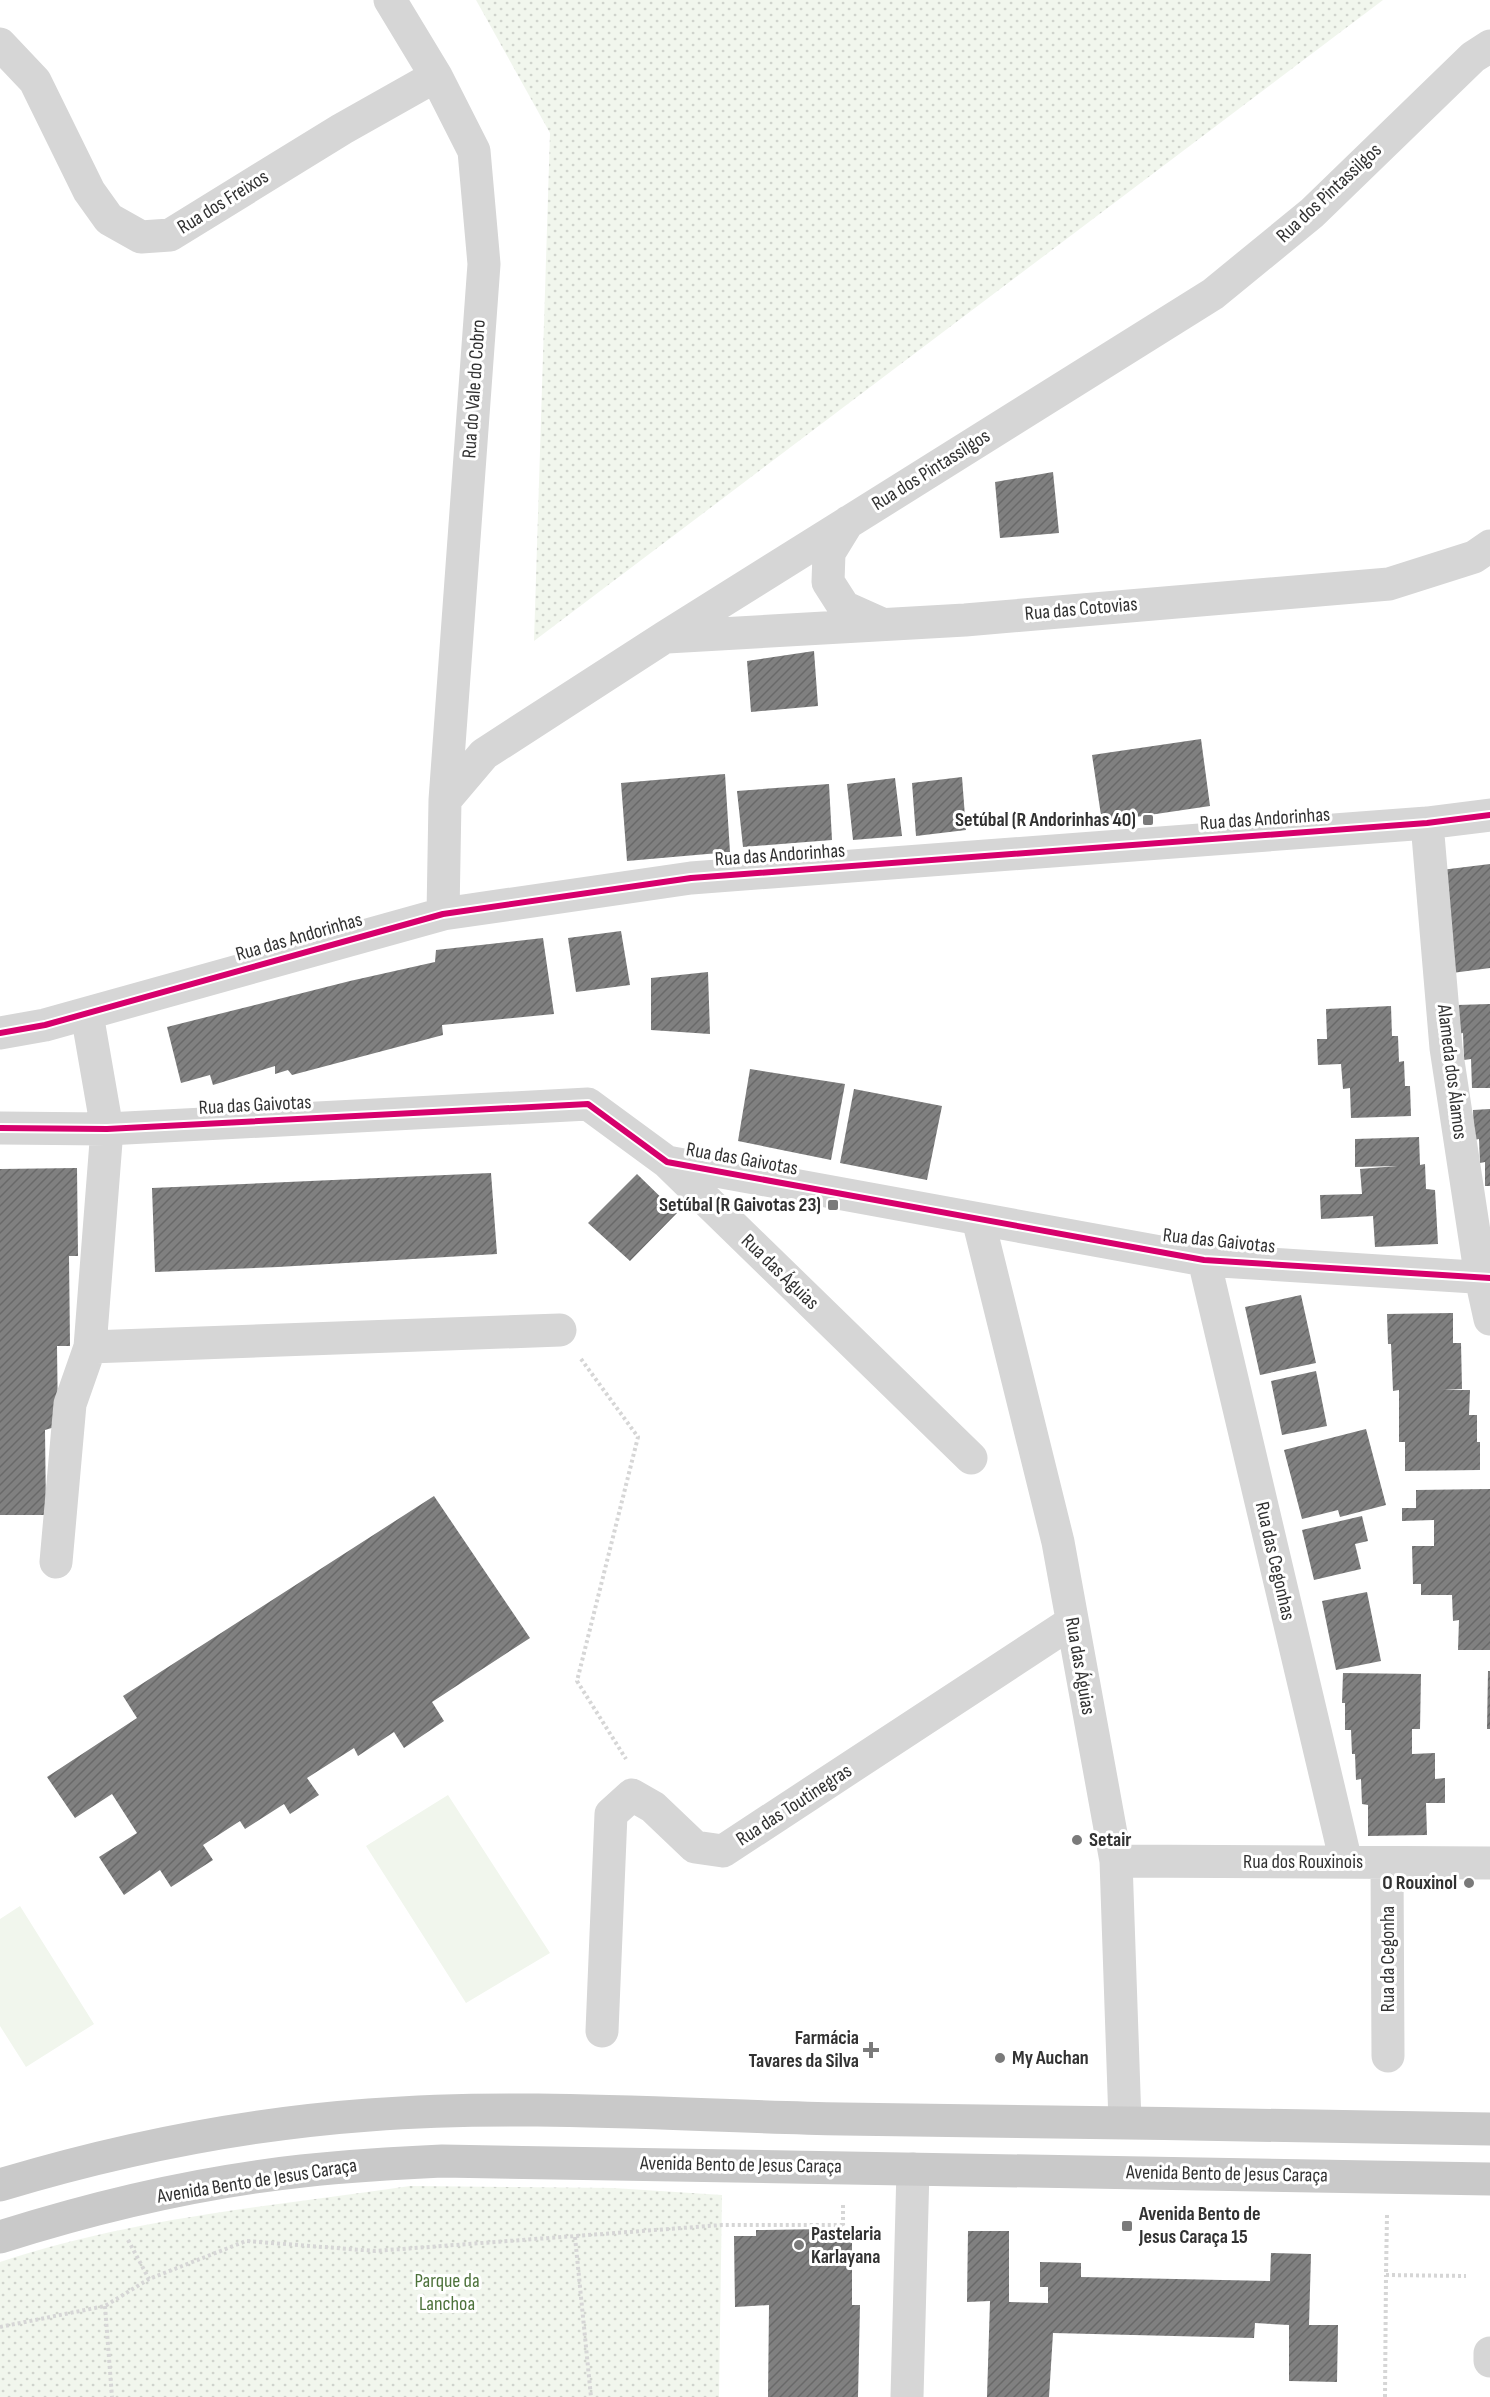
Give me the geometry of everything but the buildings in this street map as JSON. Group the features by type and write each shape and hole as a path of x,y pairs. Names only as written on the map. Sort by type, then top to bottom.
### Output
{"main road":[{"path":"0,2185 104,2157 192,2138 294,2122 371,2115 486,2111 1490,2129"},
{"name":"Avenida Bento de Jesus Caraça","path":"0,2237 74,2215 211,2185 300,2171 442,2161 1490,2180"}],"street":[{"name":"Rua do Vale do Cobro","path":"390,0 436,76 474,152 484,264 445,800"},
{"name":"Rua dos Freixos","path":"0,44 35,81 89,191 109,219 141,237 170,235 342,129 436,76"},
{"name":"Rua dos Pintassilgos","path":"445,800 484,754 665,637 1214,294 1312,213 1473,57 1490,46"},
{"path":"848,522 829,553 828,582 844,606 884,625"},
{"name":"Rua das Cotovias","path":"665,637 965,620 1389,585 1474,557 1490,546"},
{"path":"443,914 445,800"},
{"name":"Rua das Andorinhas","path":"0,1033 87,1014 443,914 690,878 1427,823 1490,814"},
{"name":"Alameda dos Álamos","path":"1427,823 1446,1048 1486,1278 1490,1319"},
{"path":"56,1562 70,1404 90,1347 107,1129 87,1014"},
{"name":"Rua das Gaivotas","path":"0,1128 107,1129 588,1104 667,1162 1204,1260 1486,1278"},
{"name":"Rua das Águias","path":"667,1162 971,1458"},
{"name":"Rua das Águias","path":"978,1219 1058,1542 1116,1861 1125,2122"},
{"name":"Rua das Cegonhas","path":"1204,1260 1346,1862"},
{"path":"90,1347 560,1330"},
{"name":"Rua das Toutinegras","path":"602,2031 611,1814 625,1801 632,1795 653,1807 695,1847 723,1851 1072,1622"},
{"name":"Rua dos Rouxinois","path":"1116,1861 1490,1863"},
{"name":"Rua da Cegonha","path":"1387,1863 1388,2056"},
{"path":"907,2397 913,2169"},
{"path":"1490,2353 1490,2361"}],"path":[{"path":"560,1330 638,1437 577,1681 631,1767"},
{"path":"1385,2397 1387,2203"},
{"path":"0,2327 105,2306 149,2279 246,2241 375,2251 722,2225 843,2225"},
{"path":"124,2234 149,2279"},
{"path":"575,2237 591,2397"},
{"path":"1386,2275 1467,2276"},
{"path":"105,2306 112,2397"}],"green space":[{"path":"476,0 1383,0 534,641 550,133"},
{"path":"448,1795 550,1953 466,2003 366,1846"},
{"path":"20,1906 94,2024 26,2067 0,2026 0,1919"},
{"name":"Parque da Lanchoa","path":"410,2186 613,2188 722,2195 719,2397 0,2397 0,2262 100,2234 152,2224 255,2207"}],"cycle path":[{"path":"0,1033 45,1025 443,914 691,878 1427,823 1490,815"},
{"path":"0,1128 107,1129 588,1104 667,1162 1204,1260 1490,1278"}],"place":[{"name":"Setúbal (R Andorinhas 40)","path":"1148,820"},
{"name":"Setúbal (R Gaivotas 23)","path":"833,1205"},
{"name":"Setair","path":"1077,1840"},
{"name":"O Rouxinol","path":"1469,1883"},
{"name":"Farmácia Tavares da Silva","path":"871,2050"},
{"name":"My Auchan","path":"1000,2058"},
{"name":"Avenida Bento de Jesus Caraça 15","path":"1127,2226"},
{"name":"Pastelaria Karlayana","path":"799,2245"}]}
